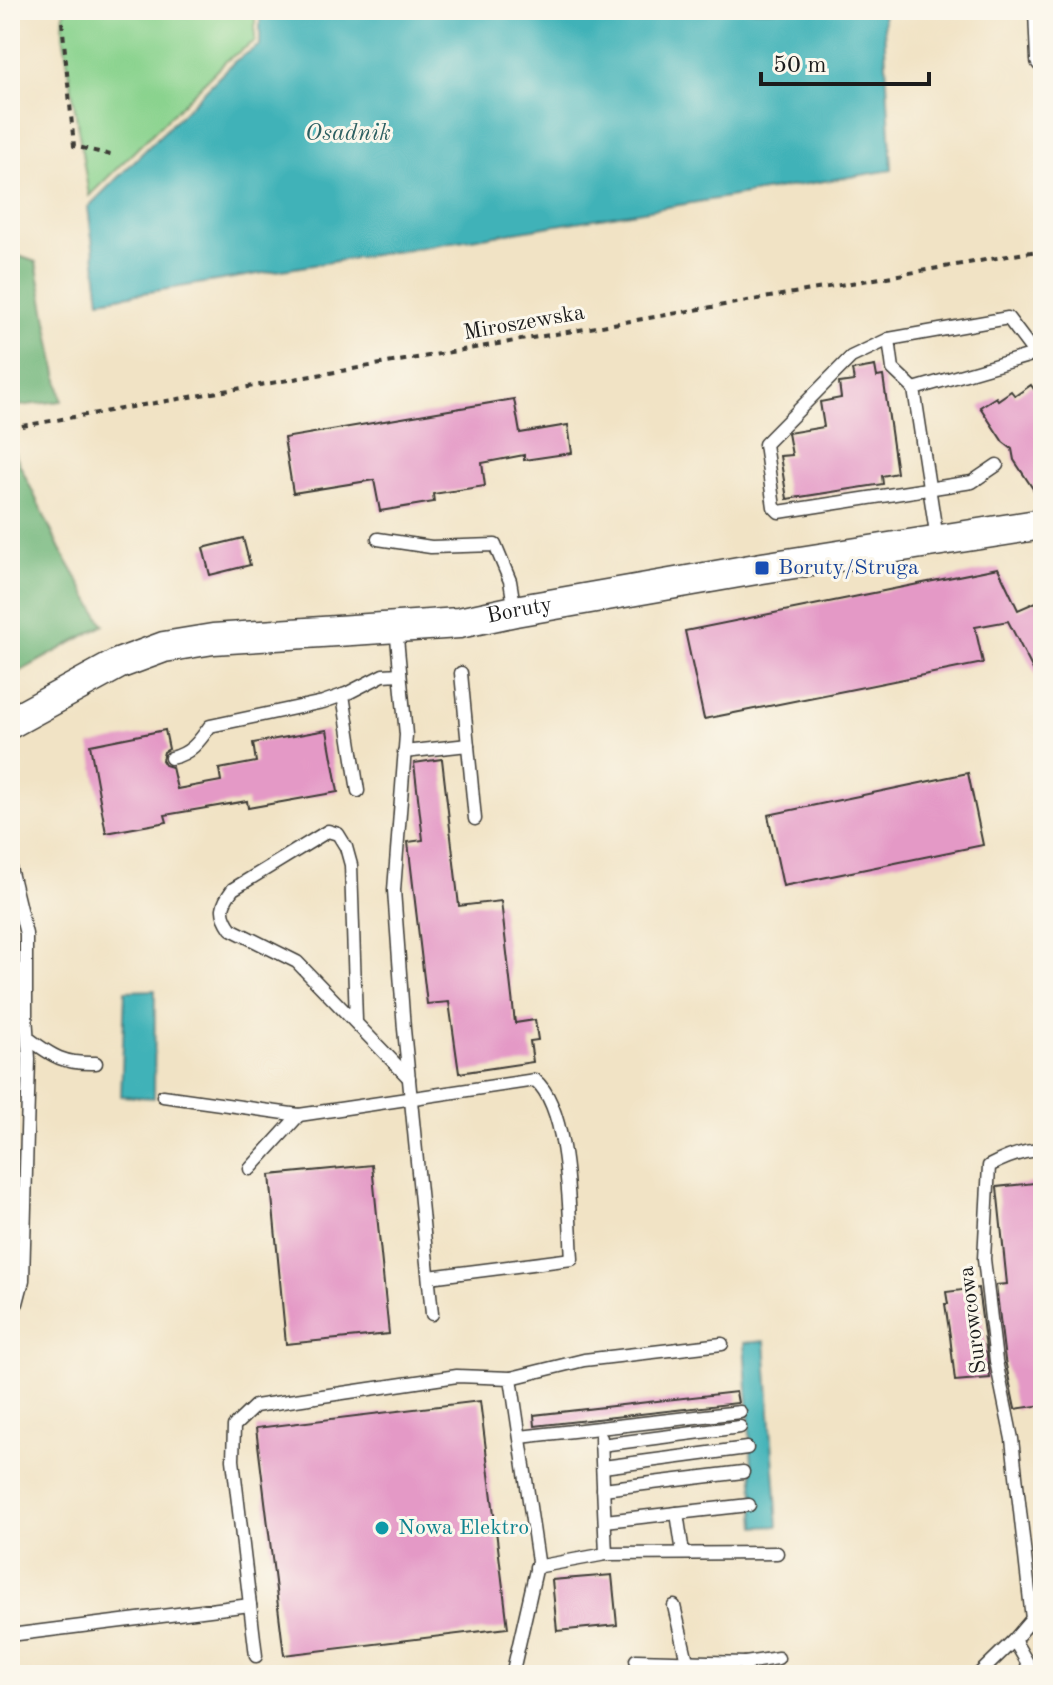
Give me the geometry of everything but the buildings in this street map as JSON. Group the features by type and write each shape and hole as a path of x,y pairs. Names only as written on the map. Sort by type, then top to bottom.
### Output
{"street":[{"path":"1041,10 1043,60"},
{"name":"Boruty","path":"10,723 118,664 164,647 213,639 459,623 762,568 1043,524"}],"lane":[{"path":"914,389 1039,352 1008,318 889,339 851,357 765,444 774,507 779,512 972,482 997,465"},
{"path":"889,339 893,369 914,389 938,542"},
{"path":"378,539 431,547 495,545 510,581 515,611"},
{"path":"396,627 406,735 394,890 432,1314"},
{"path":"461,673 475,819"},
{"path":"171,758 181,756 196,746 210,726 323,702 383,675 400,674"},
{"path":"343,695 358,791"},
{"path":"404,752 468,745"},
{"path":"356,1021 351,865 338,834 328,831 233,889 224,900 225,921 231,929 297,962 409,1078"},
{"path":"10,868 26,934 29,1059 23,1280 17,1303 10,1310"},
{"path":"28,1038 65,1062 96,1063"},
{"path":"163,1096 299,1115 535,1080 544,1087 552,1104 562,1139 572,1259 429,1277"},
{"path":"250,1169 299,1115"},
{"name":"Surowcowa","path":"1037,1618 1012,1439 996,1361 984,1259 989,1166 1005,1157 1043,1150"},
{"path":"256,1656 233,1460 234,1426 255,1406 457,1376 511,1378 584,1360 722,1344"},
{"path":"511,1378 538,1561 512,1675"},
{"path":"520,1437 740,1412"},
{"path":"601,1427 606,1554"},
{"path":"601,1445 740,1427"},
{"path":"692,1433 702,1477"},
{"path":"603,1467 747,1448"},
{"path":"654,1461 656,1482"},
{"path":"603,1489 743,1472"},
{"path":"605,1521 749,1505"},
{"path":"677,1513 683,1553"},
{"path":"536,1567 606,1554 777,1553"},
{"path":"10,1635 250,1605"},
{"path":"674,1606 687,1661"},
{"path":"978,1675 1037,1618"},
{"path":"1014,1640 1032,1675"},
{"path":"636,1660 687,1661 746,1669 778,1658"}],"path":[{"path":"61,10 74,146 111,155"},
{"name":"Miroszewska","path":"10,428 1043,250"}],"green space":[{"path":"64,10 255,10 255,41 227,60 89,196 63,34"},
{"path":"10,253 36,262 62,401 10,407"},
{"path":"10,444 60,549 104,625 10,677"}],"water":[{"name":"Osadnik","path":"260,10 883,10 892,170 100,300 88,207 235,61 260,45"},
{"path":"155,990 154,1098 121,1096 125,991"},
{"path":"765,1341 778,1526 756,1527 744,1343"}],"place":[{"name":"Boruty/Struga","path":"762,568"},
{"name":"Nowa Elektro","path":"382,1528"}]}
